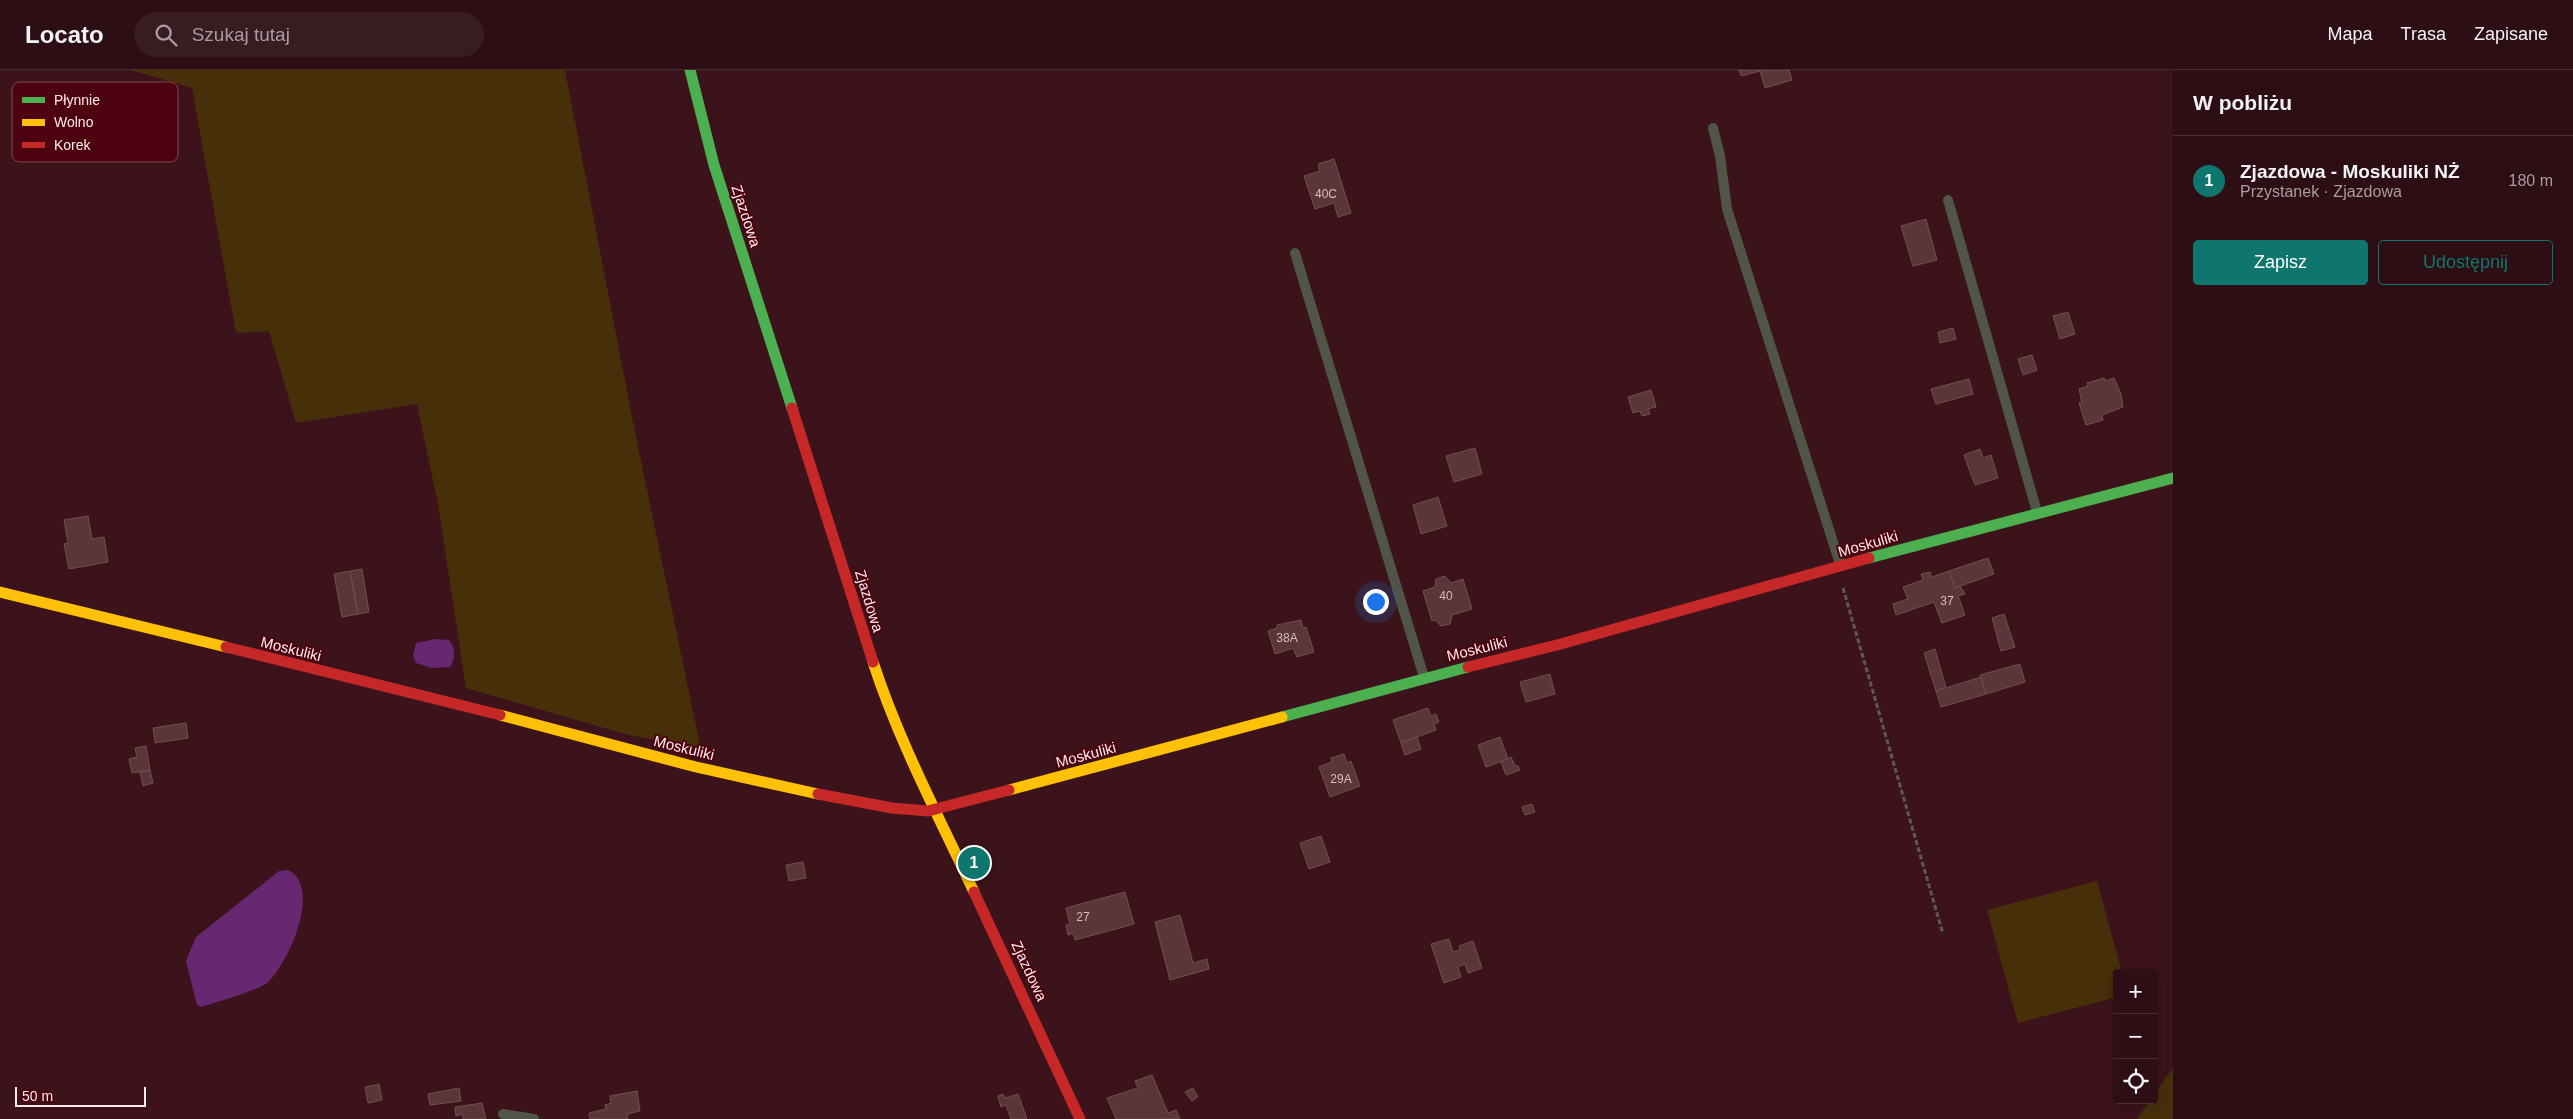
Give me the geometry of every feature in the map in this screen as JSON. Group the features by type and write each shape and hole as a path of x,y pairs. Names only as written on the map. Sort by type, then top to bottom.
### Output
{"street":[{"name":"Zjazdowa","path":"690,70 714,165 872,662 910,755 1080,1119"},
{"name":"Moskuliki","path":"0,592 446,701 696,767 801,792 909,811 936,809 1187,744 1424,678 1557,645 2037,513 2173,478"}],"lane":[{"path":"1713,128 1720,156 1727,209 1839,568"},
{"path":"1948,200 2037,513"},
{"path":"1296,253 1424,678"},
{"path":"503,1114 534,1119"}],"path":[{"path":"1839,568 1943,934"}],"shaded area":[{"path":"131,70 565,70 634,427 701,750 625,734 466,688 438,504 417,404 296,423 269,331 236,333 192,88 178,84 178,82 172,82"},
{"path":"436,639 449,640 451,643 454,657 450,667 432,668 416,663 413,656 416,643"},
{"path":"288,870 298,879 302,892 302,908 292,944 275,974 267,983 255,989 202,1007 197,1005 186,961 196,937 279,871"},
{"path":"2097,881 2121,969 2113,969 2113,998 2018,1023 1987,910"},
{"path":"2173,1068 2173,1119 2137,1119 2147,1104 2158,1104 2158,1089"}],"building":[{"path":"1739,70 1789,70 1792,80 1765,88 1760,71 1741,76"},
{"path":"1334,159 1351,213 1338,217 1334,203 1315,209 1304,176 1320,171 1318,164"},
{"path":"1926,219 1937,260 1913,266 1901,226"},
{"path":"2068,312 2075,334 2060,339 2053,316"},
{"path":"1953,328 1956,339 1940,343 1938,332"},
{"path":"2032,355 2037,370 2023,375 2018,359"},
{"path":"2104,378 2105,381 2114,378 2121,394 2123,407 2102,415 2103,420 2086,425 2079,403 2082,403 2079,389 2088,386 2087,383"},
{"path":"1969,379 1973,394 1936,404 1931,389"},
{"path":"1651,390 1656,407 1648,409 1650,414 1642,416 1640,411 1633,413 1628,397"},
{"path":"1475,448 1482,474 1454,482 1446,456"},
{"path":"1980,449 1983,458 1991,455 1998,478 1975,485 1964,455"},
{"path":"1438,497 1447,526 1421,534 1413,505"},
{"path":"88,516 92,539 104,537 108,562 69,569 64,544 68,543 64,520"},
{"path":"1988,558 1994,574 1955,588 1949,571"},
{"path":"362,569 369,612 358,614 350,571"},
{"path":"350,571 358,614 342,617 334,574"},
{"path":"1949,571 1955,588 1960,586 1965,594 1958,596 1965,615 1942,623 1934,602 1896,615 1893,604 1908,599 1903,587 1923,580 1921,574 1930,572 1932,577"},
{"path":"1445,576 1451,583 1463,579 1472,609 1452,615 1450,624 1441,626 1435,620 1432,621 1423,591 1435,587 1436,579"},
{"path":"2004,614 2015,647 2001,651 1992,618"},
{"path":"1301,620 1303,628 1306,627 1314,652 1297,657 1293,648 1275,654 1268,631 1277,628 1277,625"},
{"path":"1935,649 1946,688 1936,691 1924,653"},
{"path":"2020,664 2025,682 1986,694 1980,675"},
{"path":"1550,674 1555,694 1526,702 1520,682"},
{"path":"1981,677 1986,694 1941,707 1936,691"},
{"path":"1428,708 1431,716 1436,714 1439,722 1434,724 1436,730 1401,743 1393,720"},
{"path":"186,723 188,738 155,743 153,728"},
{"path":"1417,737 1421,749 1405,755 1401,743"},
{"path":"1500,737 1508,759 1486,767 1478,745"},
{"path":"146,746 150,770 132,773 129,759 137,757 135,748"},
{"path":"1344,754 1347,763 1351,761 1360,786 1330,797 1319,767 1332,762 1331,758"},
{"path":"1511,757 1515,766 1518,766 1520,770 1506,775 1501,762"},
{"path":"150,770 153,783 143,786 140,772"},
{"path":"1532,804 1535,812 1525,815 1522,807"},
{"path":"1321,836 1330,862 1309,869 1300,843"},
{"path":"803,862 806,878 789,881 786,865"},
{"path":"1125,892 1134,924 1075,940 1073,933 1068,935 1066,925 1070,924 1066,908"},
{"path":"1180,915 1193,963 1207,959 1209,969 1170,980 1155,922"},
{"path":"1449,939 1453,952 1460,950 1459,946 1473,941 1482,968 1468,973 1465,964 1458,967 1461,977 1444,983 1431,944"},
{"path":"1152,1075 1168,1113 1176,1110 1180,1119 1116,1119 1107,1098 1138,1088 1135,1081"},
{"path":"379,1084 382,1100 368,1103 365,1087"},
{"path":"459,1088 461,1101 430,1105 428,1094"},
{"path":"1193,1088 1198,1097 1192,1101 1185,1092"},
{"path":"637,1091 640,1111 627,1114 628,1119 590,1119 589,1113 606,1109 605,1105 611,1103 610,1096"},
{"path":"1003,1094 1005,1098 1018,1094 1027,1119 1011,1119 1006,1105 1001,1107 998,1096"},
{"path":"482,1103 486,1119 463,1119 462,1114 456,1116 455,1107"}],"traffic: fast":[{"path":"690,70 714,165 792,408"},
{"path":"1869,558 2173,478"},
{"path":"1282,717 1468,667"}],"traffic: slow":[{"path":"0,592 226,647"},
{"path":"873,662 907,750 974,892"},
{"path":"500,715 696,767 818,794"},
{"path":"1009,790 1282,717"}],"traffic: jam":[{"path":"792,408 873,662"},
{"path":"1468,667 1557,645 1869,558"},
{"path":"226,647 500,715"},
{"path":"818,794 892,808 928,811 1009,790"},
{"path":"974,892 1080,1119"}],"place":[{"name":"Zjazdowa - Moskuliki NŻ","path":"974,863"}]}
